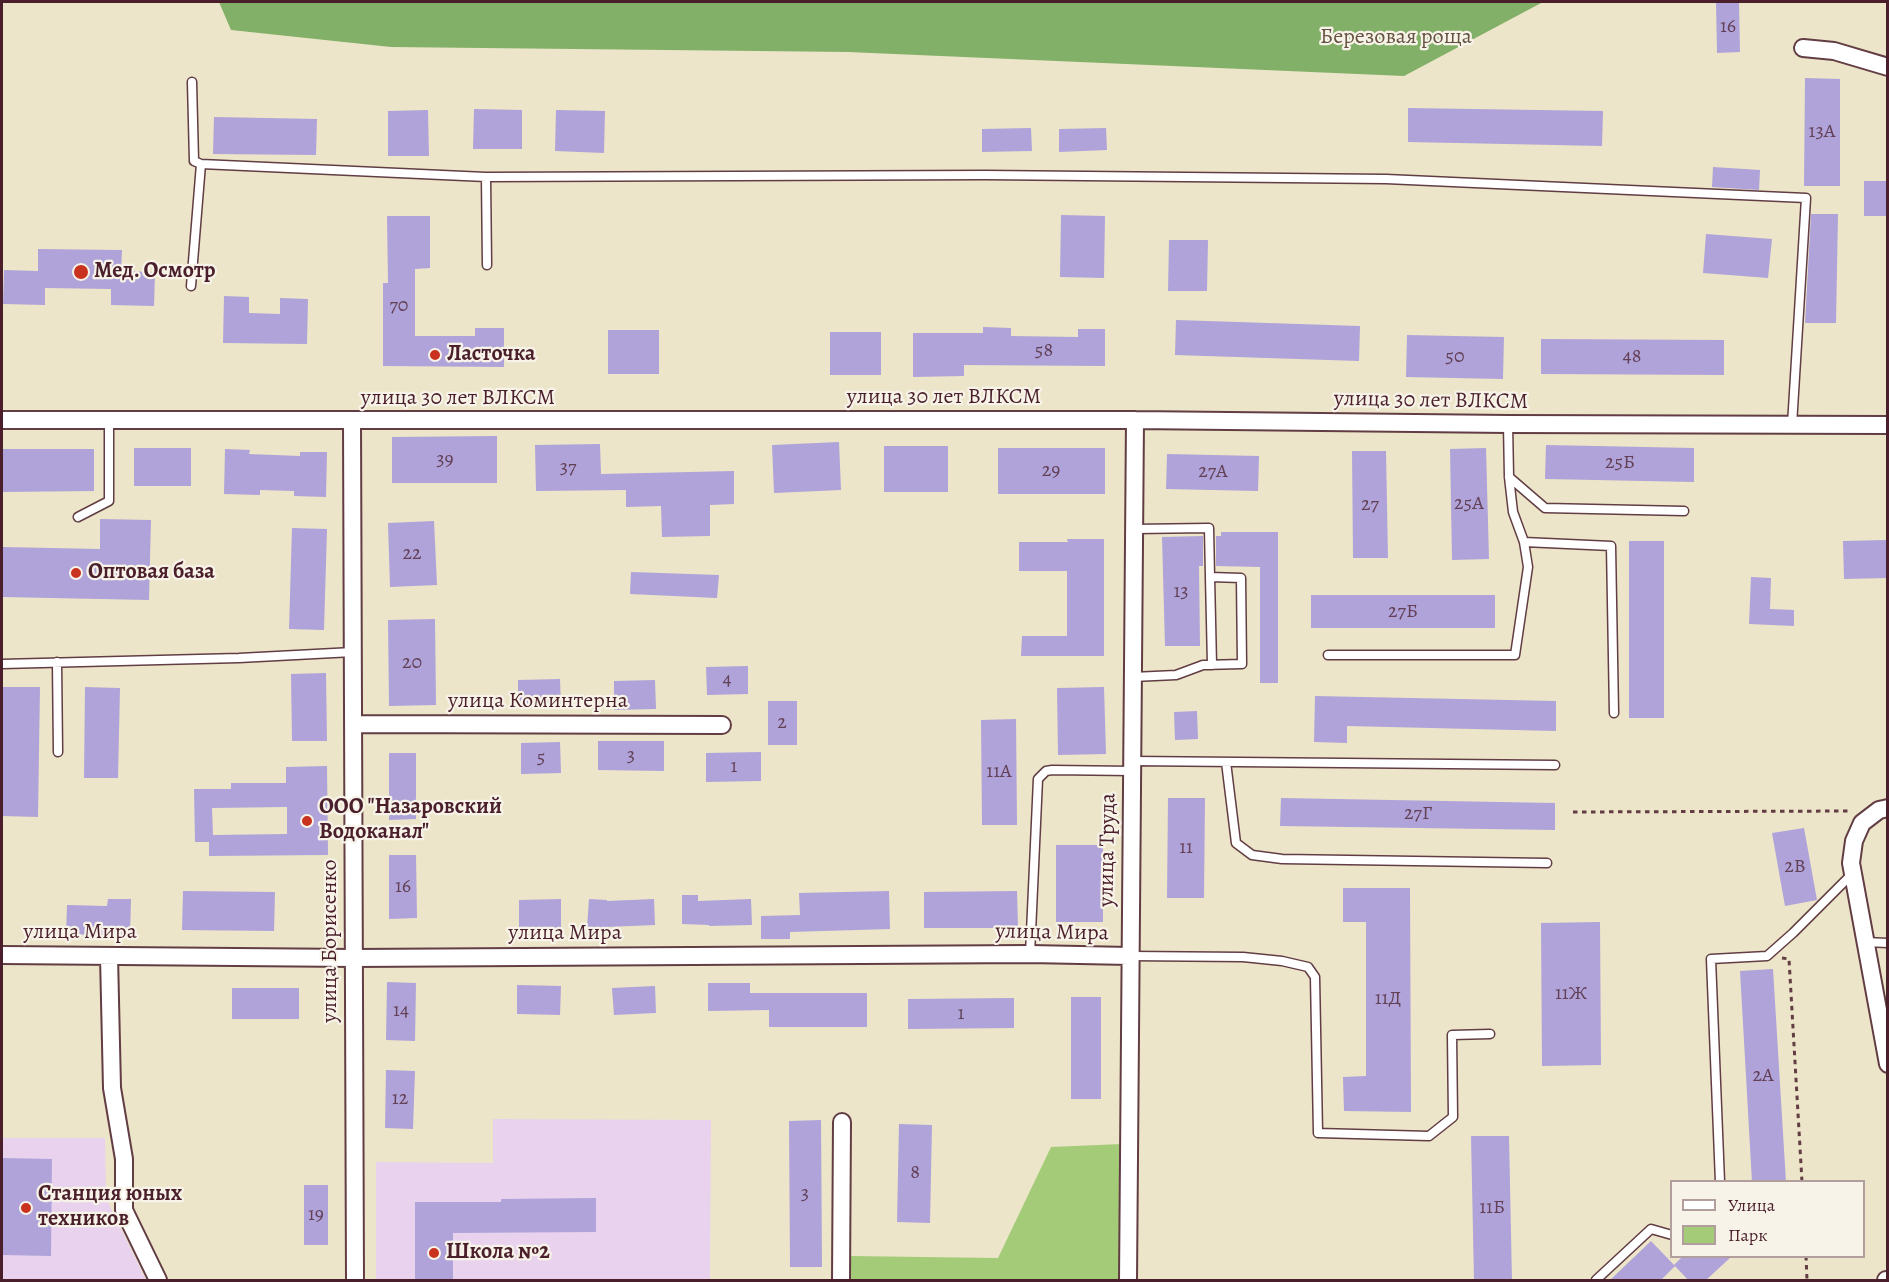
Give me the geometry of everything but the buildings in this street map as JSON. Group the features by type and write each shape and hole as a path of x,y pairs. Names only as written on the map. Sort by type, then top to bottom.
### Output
{"street":[{"path":"1803,48 1834,51 1887,67"},
{"name":"улица 30 лет ВЛКСМ","path":"2,420 352,422 1135,420 1887,425"},
{"name":"улица Труда","path":"1128,1281 1135,420"},
{"name":"улица Борисенко","path":"352,422 355,1281"},
{"name":"улица Коминтерна","path":"353,724 722,725"},
{"path":"1883,809 1862,823 1854,841 1851,863 1887,1064"},
{"name":"улица Мира","path":"2,955 354,958 1030,954 1130,956"},
{"path":"109,956 112,1088 124,1159 124,1210 158,1281"},
{"path":"841,1281 842,1122"}],"lane":[{"path":"192,82 194,161 201,164 486,177 997,175 1386,179 1806,198 1792,425"},
{"path":"191,286 201,164"},
{"path":"486,177 487,265"},
{"path":"78,517 109,501 108,421"},
{"path":"1328,655 1515,655 1528,567 1524,542 1513,512 1509,477 1508,424"},
{"path":"1509,477 1545,508 1684,511"},
{"path":"1134,529 1209,528 1212,665"},
{"path":"1524,542 1611,546 1614,713"},
{"path":"1132,677 1176,675 1203,665 1242,664 1241,578 1210,577"},
{"path":"2,664 239,658 353,652"},
{"path":"57,662 58,752"},
{"path":"1226,762 1236,843 1252,855 1282,860 1547,863"},
{"path":"1030,954 1038,779 1046,771 1226,762 1555,765"},
{"path":"1720,1180 1711,959 1767,956 1853,873"},
{"path":"1865,942 1887,942"},
{"path":"1130,956 1243,957 1282,961 1308,967 1315,977 1318,1133 1429,1136 1453,1117 1452,1035 1490,1034"},
{"path":"1596,1281 1651,1229 1670,1235"}],"path":[{"path":"1573,812 1883,809"},
{"path":"1767,956 1789,959 1802,1180"},
{"path":"1806,1258 1807,1281"}],"shaded area":[{"path":"493,1119 711,1120 710,1279 376,1280 376,1162 493,1163"},
{"path":"2,1138 105,1138 106,1198 146,1280 2,1280"}],"green space":[{"name":"Березовая роща","path":"219,2 1543,2 1404,76 848,52 391,47 231,30"},
{"path":"1121,1144 1120,1280 850,1280 850,1256 998,1258 1051,1147"}],"place":[{"name":"Мед. Осмотр","path":"81,272"},
{"name":"Ласточка","path":"435,355"},
{"name":"Оптовая база","path":"76,573"},
{"name":"ООО \"Назаровский Водоканал\"","path":"307,821"},
{"name":"Станция юных техников","path":"26,1208"},
{"name":"Школа №2","path":"434,1253"}]}
